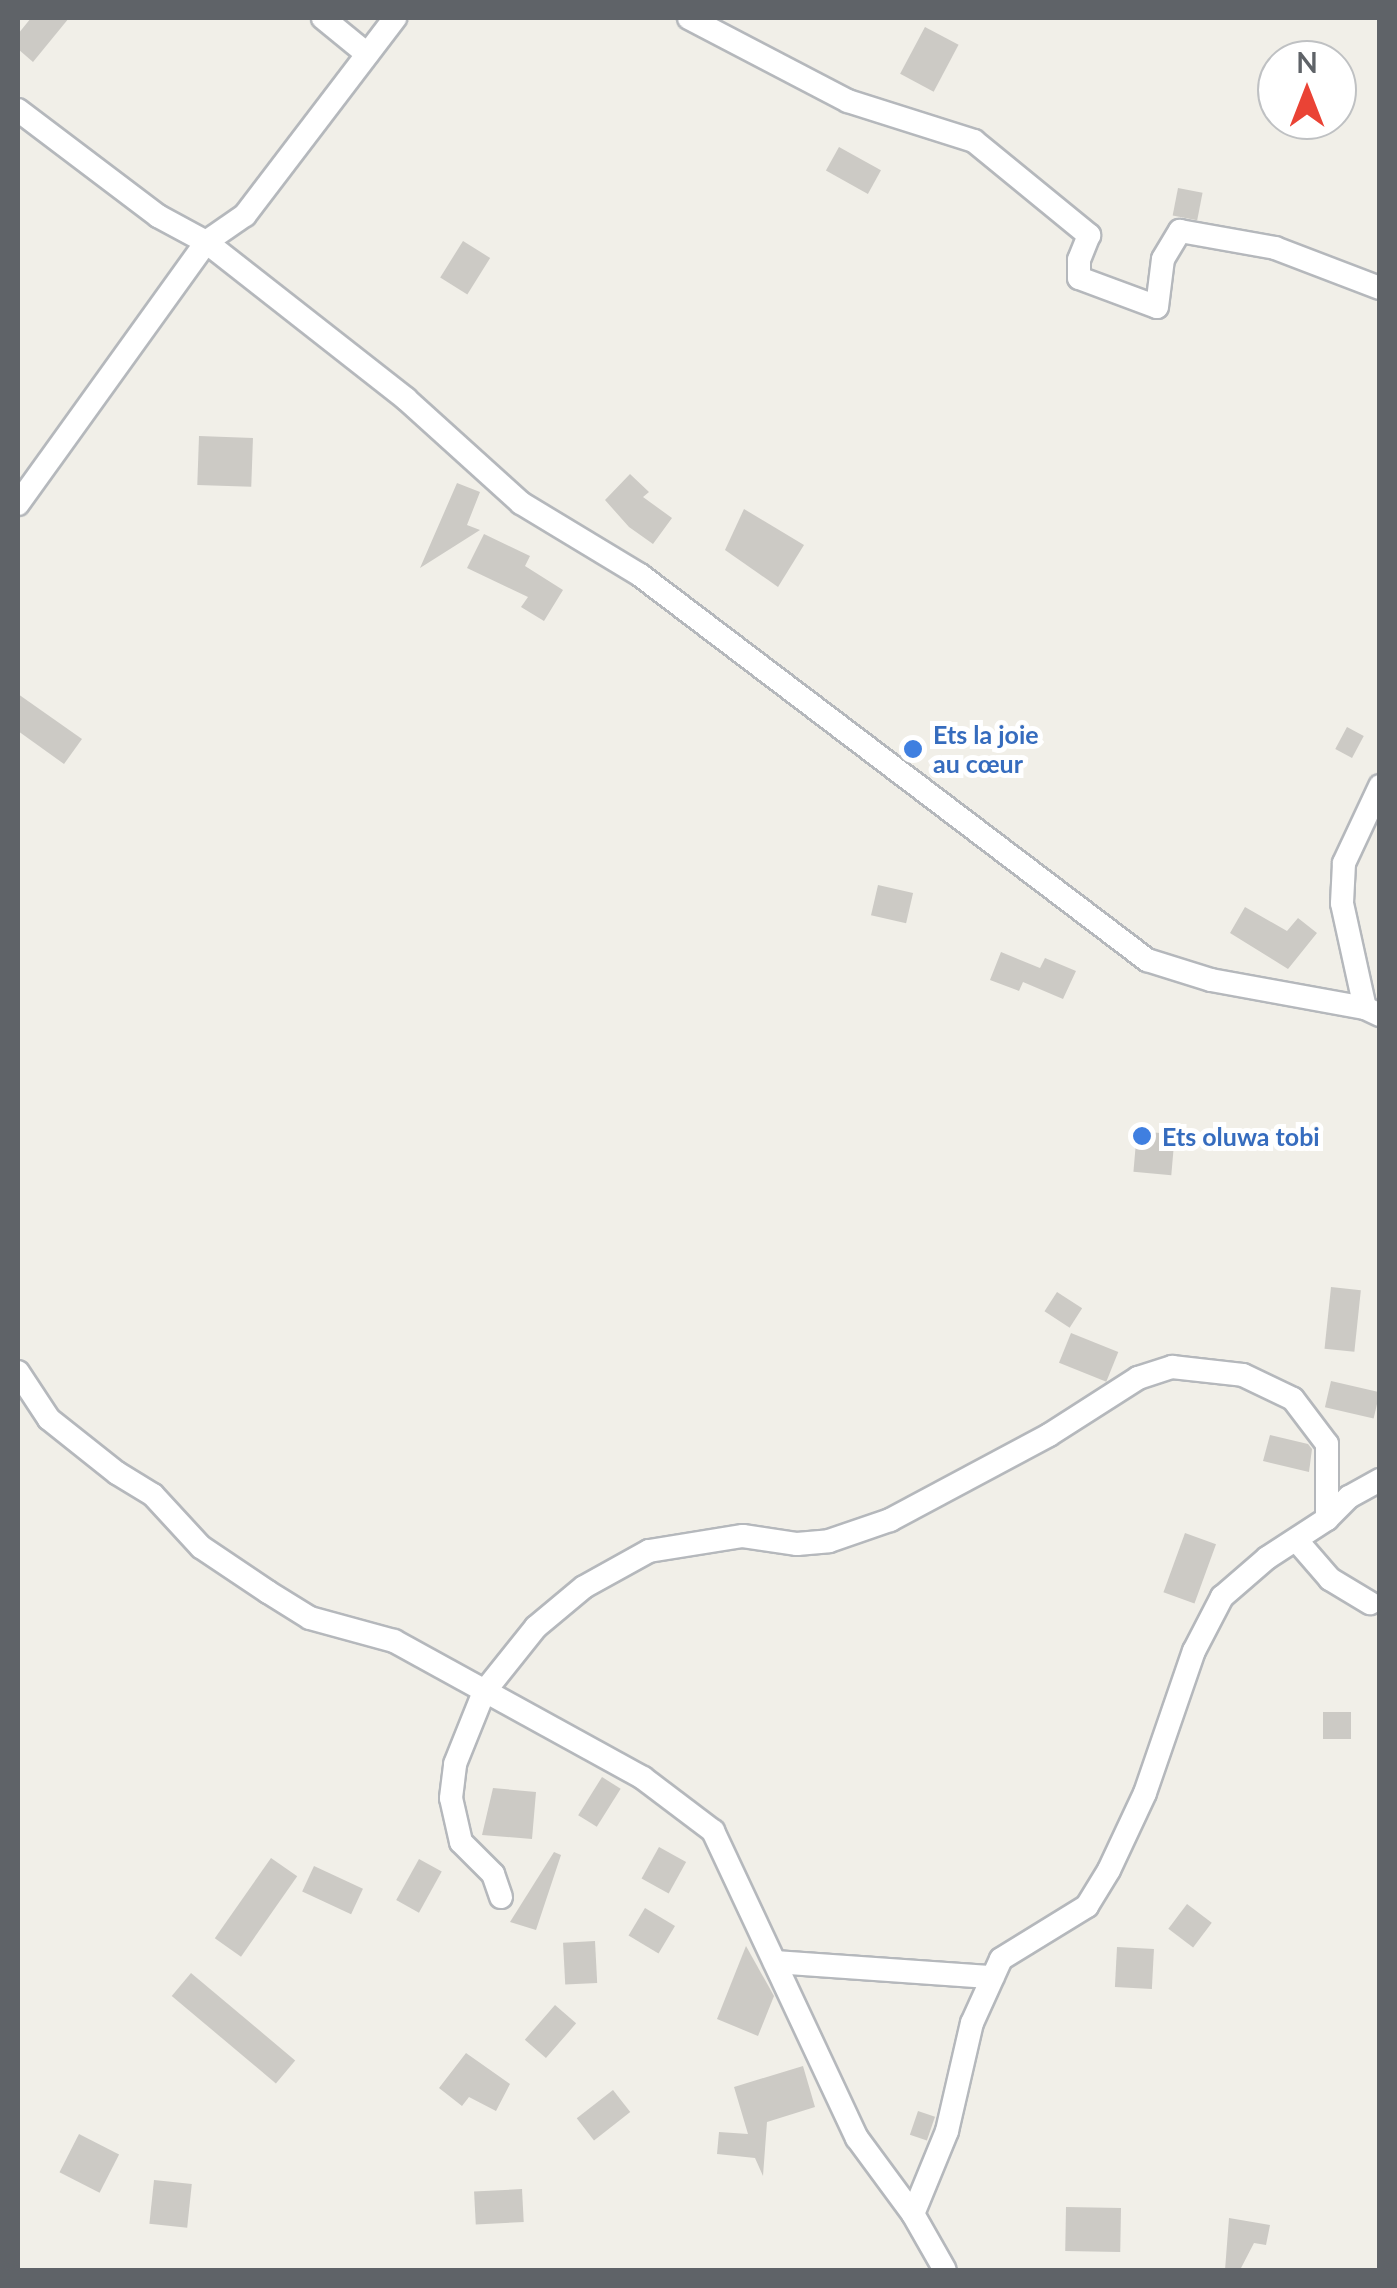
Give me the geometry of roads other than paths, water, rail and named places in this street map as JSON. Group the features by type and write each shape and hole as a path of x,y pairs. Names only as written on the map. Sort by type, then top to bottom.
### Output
{"street":[{"path":"323,18 367,54"},
{"path":"18,504 206,242 245,215 395,18"},
{"path":"690,18 848,101 974,141 1089,235 1080,260 1080,278 1157,307 1163,259 1180,231 1275,248 1380,288"},
{"path":"18,110 158,216 206,242 406,400 521,503 640,575 1147,960 1211,980 1372,1012 1342,903 1344,862 1380,786"},
{"path":"158,216 200,228 245,215"},
{"path":"501,1896 492,1874 462,1842 451,1798 455,1764 484,1692 536,1627 584,1586 649,1551 744,1536 797,1544 844,1536 890,1520 974,1477 1138,1378 1172,1367 1244,1375 1293,1399 1326,1444 1327,1520"},
{"path":"18,1372 49,1419 116,1473 153,1495 201,1547 310,1618 394,1641 643,1778 713,1832 857,2138 913,2214 945,2270"},
{"path":"913,2214 947,2132 972,2023 1001,1958 1086,1906 1145,1793 1194,1651 1222,1597 1267,1558 1298,1542 1327,1520 1349,1497 1380,1480"},
{"path":"1298,1542 1330,1578 1370,1603"},
{"path":"775,1962 992,1978"}],"place":[{"name":"Ets la joie au cœur","path":"913,749"},
{"name":"Ets oluwa tobi","path":"1142,1136"}]}
